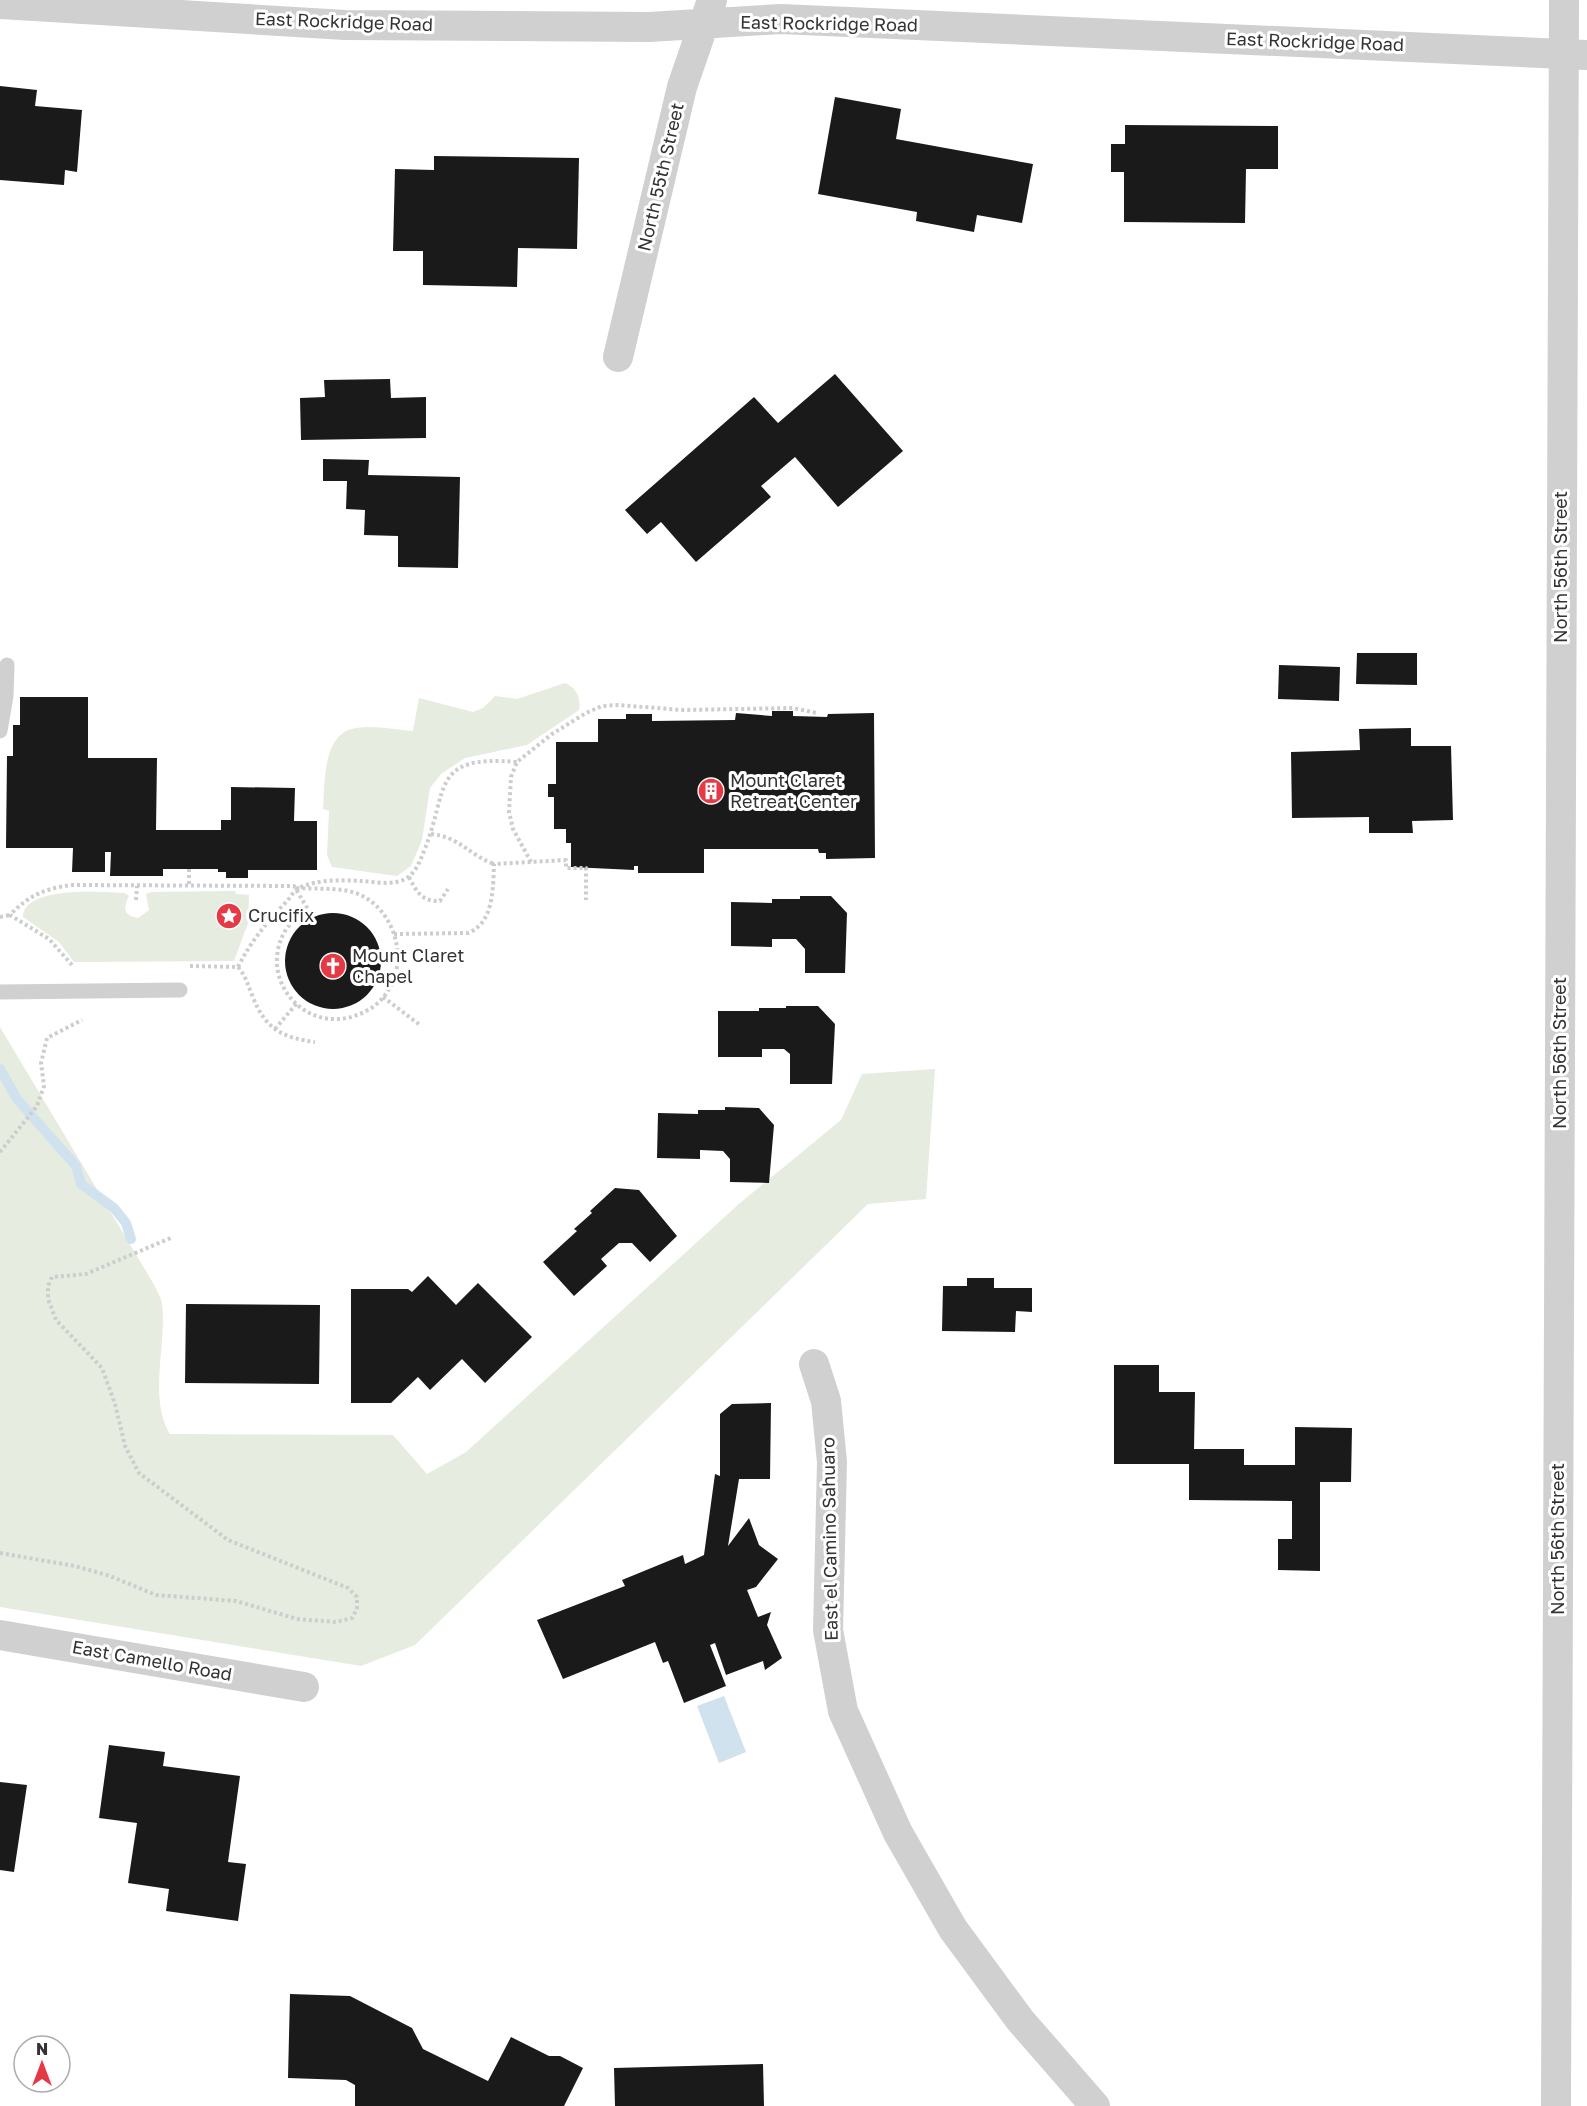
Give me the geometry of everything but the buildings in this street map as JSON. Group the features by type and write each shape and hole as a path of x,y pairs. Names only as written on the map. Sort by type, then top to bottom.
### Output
{"street":[{"name":"North 56th Street","path":"1556,2106 1575,53 1564,0"},
{"name":"East Rockridge Road","path":"0,4 345,25 649,27 708,12 781,19 1575,53"},
{"name":"North 55th Street","path":"618,357 682,87 708,12"},
{"name":"East el Camino Sahuaro","path":"814,1364 826,1401 832,1462 828,1630 843,1711 898,1833 953,1929 1020,2020 1095,2106"},
{"name":"East Camello Road","path":"0,1635 304,1687"}],"lane":[{"path":"0,731 6,696 7,665"},
{"path":"0,992 180,990"}],"path":[{"path":"531,862 513,829 509,812 511,777 516,762 552,734 602,706 683,710 793,708 817,713"},
{"path":"238,967 250,943 297,888 329,881 395,883 409,877 418,866 431,834 440,794 451,774 462,767 483,761 516,762"},
{"path":"431,834 461,842 481,859 494,864 566,860 566,868 586,868 586,900"},
{"path":"394,934 460,934 477,930 483,924 489,908 494,864"},
{"path":"189,868 189,886"},
{"path":"409,877 423,898 432,902 440,901 448,889"},
{"path":"136,900 137,886"},
{"path":"10,915 23,902 50,888 294,886 345,890 377,906 394,934 398,964 394,977 375,1006 344,1020 329,1021 315,1018 297,1003 283,985 278,962 285,932 294,921 309,910 297,888"},
{"path":"0,916 10,915 49,939 72,966 79,967"},
{"path":"184,966 238,967"},
{"path":"238,967 244,975 261,1014 274,1029 294,1039 315,1042"},
{"path":"383,997 420,1025"},
{"path":"274,1029 297,1003"},
{"path":"0,1152 37,1106 44,1086 41,1063 47,1038 82,1020"},
{"path":"0,1553 84,1569 110,1576 156,1595 236,1601 297,1619 336,1622 352,1618 357,1609 357,1597 348,1588 228,1540 139,1473 125,1446 115,1404 102,1368 56,1320 48,1299 48,1286 52,1277 86,1274 173,1237"}],"shaded area":[{"path":"565,683 577,694 579,710 527,745 465,758 441,774 430,788 422,840 411,866 397,876 332,867 327,855 329,811 323,809 325,773 331,749 345,732 370,727 413,731 419,698 473,712 483,708 495,696 517,699"},
{"path":"235,891 236,894 249,895 248,923 234,961 74,962 59,942 23,917 27,907 36,900 66,893 125,893 129,896 125,907 127,913 138,918 149,910 146,894 152,892"},
{"path":"0,1027 160,1296 163,1319 160,1405 170,1434 393,1435 427,1474 466,1452 740,1203 841,1120 862,1074 935,1069 926,1199 868,1204 415,1645 361,1666 0,1607"}],"water":[{"path":"724,1696 746,1752 719,1763 697,1706"}],"waterway":[{"path":"0,1069 17,1099 76,1166 81,1184 114,1208 126,1223 131,1239"}],"place":[{"name":"Mount Claret Retreat Center","path":"711,791"},
{"name":"Crucifix","path":"229,916"},
{"name":"Mount Claret Chapel","path":"333,966"}]}
